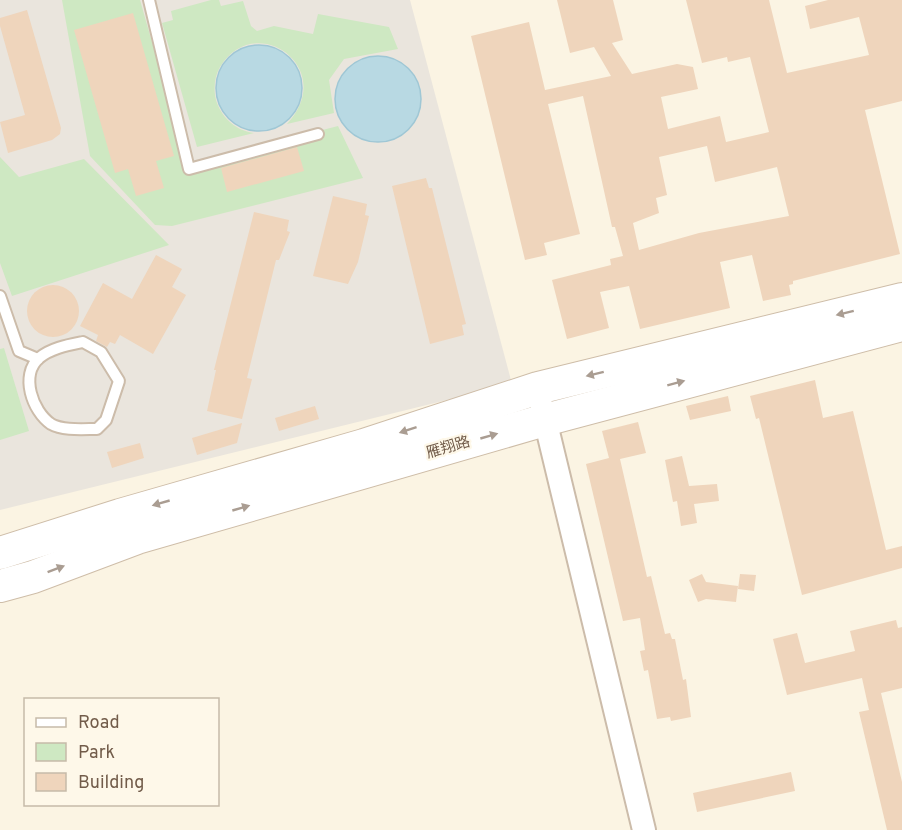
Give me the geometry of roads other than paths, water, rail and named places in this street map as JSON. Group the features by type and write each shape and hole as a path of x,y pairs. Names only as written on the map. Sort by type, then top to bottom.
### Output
{"main road":[{"name":"雁翔路","path":"0,553 120,515 364,445 538,388 902,299"},
{"name":"雁翔路","path":"0,586 33,577 137,538 545,420 902,325"}],"street":[{"path":"538,388 644,830"}],"lane":[{"path":"149,0 189,169 318,134"},
{"path":"0,296 19,351 38,359"},
{"path":"83,342 101,352 119,381 106,420 97,429 75,429 52,424 34,404 29,381 38,359 57,348 83,342"}],"water":[{"path":"251,45 267,45 290,57 299,71 302,88 299,105 290,119 267,131 251,131 235,124 223,112 216,96 216,80 223,64 235,52"},
{"path":"370,56 386,56 409,68 418,82 421,99 418,116 409,130 386,142 370,142 354,135 342,123 335,107 335,91 342,75 354,63"}]}
